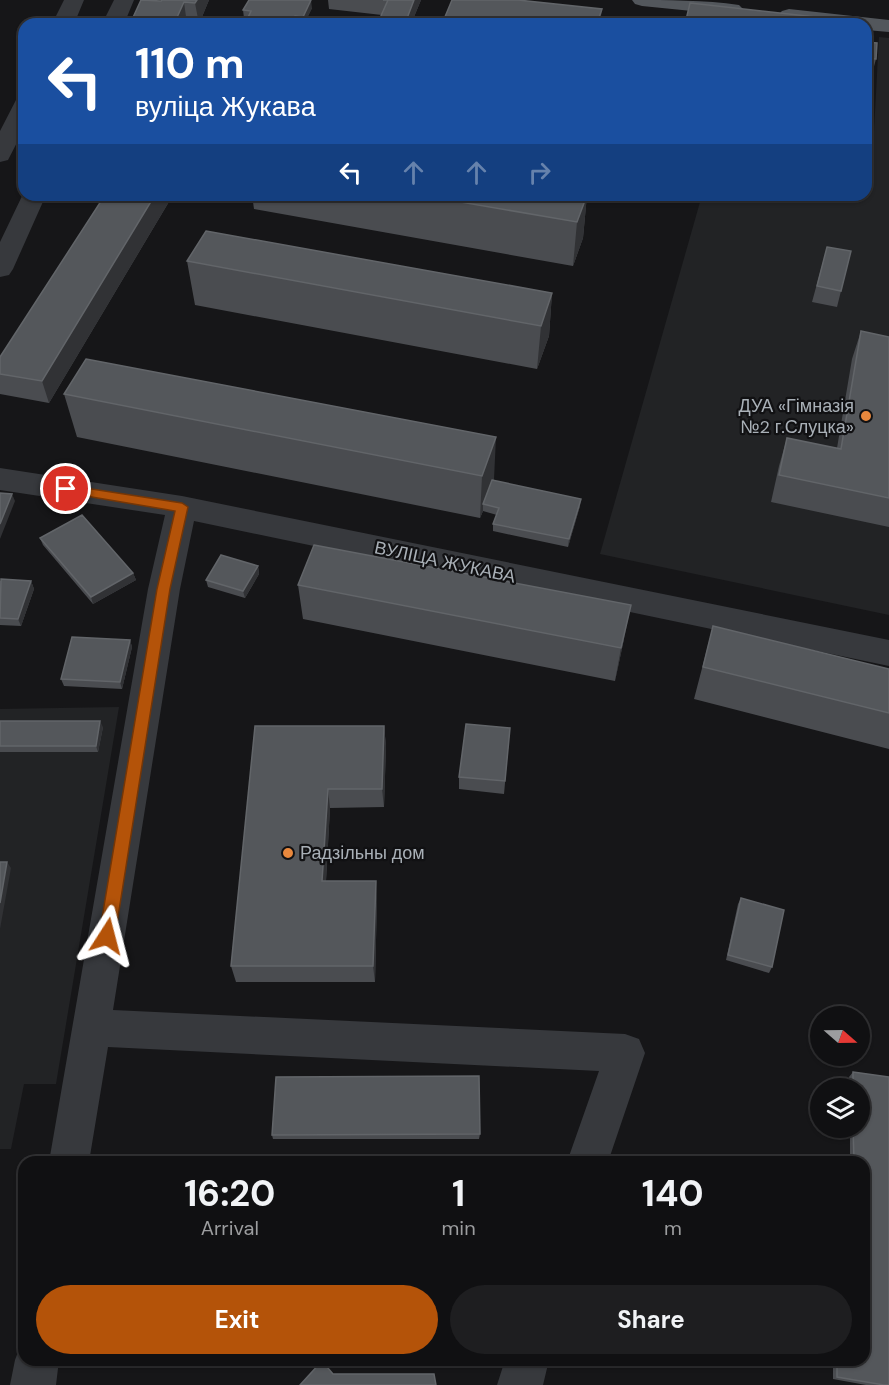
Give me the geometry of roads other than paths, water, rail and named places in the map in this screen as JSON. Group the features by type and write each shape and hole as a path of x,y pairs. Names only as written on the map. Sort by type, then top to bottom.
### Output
{"main road":[{"path":"642,0 811,18"},
{"path":"872,24 889,26"}],"street":[{"path":"66,18 74,0"},
{"path":"116,18 124,0"},
{"path":"0,155 18,118"},
{"path":"0,269 31,201"},
{"name":"ВУЛІЦА ЖУКАВА","path":"0,479 182,507 889,653"},
{"path":"70,1156 164,589 182,507"},
{"path":"92,1028 625,1053 590,1156"},
{"path":"33,1385 36,1366"},
{"path":"520,1385 525,1366"}],"place":[{"name":"ДУА «Гімназія №2 г.Слуцка»","path":"866,416"},
{"name":"Радзільны дом","path":"288,853"}]}
